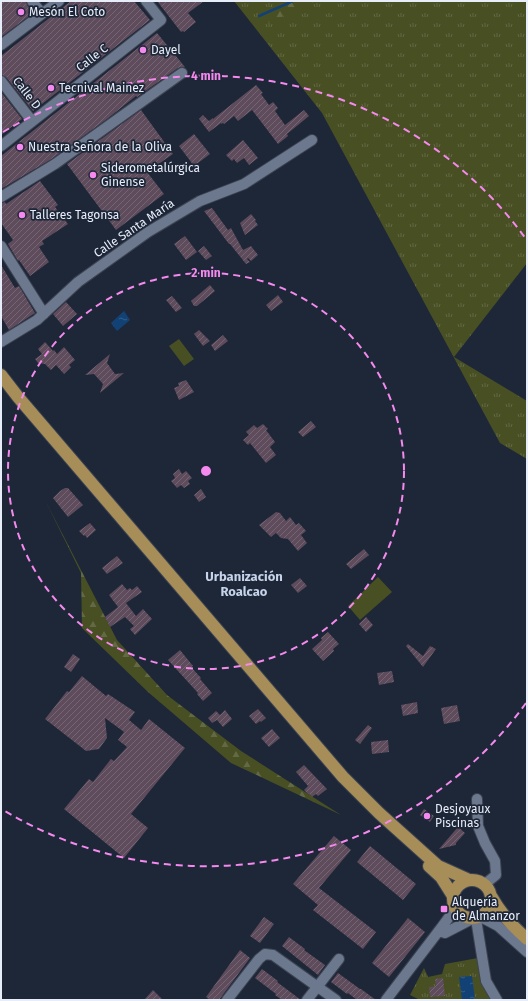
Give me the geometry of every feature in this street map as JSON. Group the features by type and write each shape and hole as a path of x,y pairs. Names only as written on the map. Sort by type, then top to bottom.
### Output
{"main road":[{"path":"1,375 343,777 379,813 438,866 469,880"},
{"path":"1,384 160,574 329,772 368,812 441,877 453,896"},
{"path":"515,928 494,918 467,918 462,916 455,909 453,901 453,896 457,887 469,880 475,880 485,884 498,909 527,939"},
{"path":"478,917 489,909 491,905 491,896"}],"street":[{"path":"32,1 42,14"},
{"path":"1,45 59,1"},
{"name":"Calle C","path":"1,146 161,20 146,1"},
{"path":"1,197 55,164 182,73"},
{"name":"Calle D","path":"1,81 32,121"},
{"name":"Calle Santa María","path":"1,342 38,320 78,282 148,232 200,201 244,184 312,140"},
{"path":"1,246 44,314"},
{"path":"477,799 478,826 495,861 496,875 485,884"},
{"path":"392,1000 439,939 455,909"},
{"path":"478,917 486,981 497,1000"},
{"path":"386,1000 443,931 478,917 498,926 527,952"},
{"path":"226,1000 259,959 265,954 273,955 336,1000"},
{"path":"307,1000 339,959"}],"green space":[{"path":"234,1 527,1 527,263 454,357 527,401 527,459 500,443 322,113"},
{"path":"280,1 315,1 267,23 267,9"},
{"path":"179,339 194,359 184,366 169,346"},
{"path":"46,502 117,640 167,695 241,751 341,815 231,763 148,692 82,628 81,573"},
{"path":"378,577 392,592 360,620 348,606"},
{"path":"478,958 493,1000 420,1000 410,995 424,968 428,977 442,974 445,964"}],"water":[{"path":"124,311 130,320 117,331 111,323"},
{"path":"472,976 475,1000 462,1000 459,977"}],"building":[{"path":"1,1 26,1 33,13 1,37"},
{"path":"71,1 134,1 150,20 33,111 6,77 1,75 1,56"},
{"path":"157,1 204,1 188,13 196,22 184,32 181,32"},
{"path":"157,33 185,67 178,68 137,97 136,96 50,160 1,189 1,156"},
{"path":"256,85 263,93 261,94 269,105 273,102 278,108 275,111 285,125 304,110 309,116 287,134 288,136 278,144 252,110 238,121 234,116 224,124 221,123 209,132 199,119 203,115 209,121 213,119"},
{"path":"1,92 22,119 1,135"},
{"name":"Siderometalúrgica Ginense","path":"141,110 173,154 147,172 164,194 116,230 67,164"},
{"path":"194,134 210,154 194,166 179,146"},
{"path":"243,140 258,158 249,165 244,158 237,163 234,159 232,161 226,155"},
{"path":"40,181 58,205 55,207 68,224 42,241 44,244 39,247 49,262 30,276 19,260 18,261 8,244 13,240 1,223 1,203 5,202 6,204"},
{"path":"212,208 228,230 231,228 243,250 251,246 258,255 251,261 248,258 247,259 250,262 246,264 204,211"},
{"path":"251,214 258,225 245,235 240,223"},
{"path":"185,236 197,252 186,260 174,244"},
{"path":"204,246 212,256 206,260 198,251"},
{"path":"1,265 15,288 19,286 35,313 9,330 1,316"},
{"path":"210,285 215,291 197,306 194,306 191,301"},
{"path":"278,295 283,302 271,311 266,305"},
{"path":"172,296 182,308 176,312 166,300"},
{"path":"66,302 77,314 63,326 53,314"},
{"path":"199,330 210,341 203,346 194,334"},
{"path":"223,335 228,341 215,351 211,345"},
{"path":"45,342 57,354 64,347 75,360 69,365 71,367 64,374 56,365 51,370 45,364 38,363 35,359 42,354 38,349"},
{"path":"110,354 107,363 115,374 124,373 100,393 103,384 94,374 85,375"},
{"path":"186,380 194,392 179,400 174,388 179,386 178,383"},
{"path":"311,421 316,427 303,437 298,432"},
{"path":"263,424 268,429 266,430 275,442 270,447 276,455 266,463 250,443 248,445 243,440 249,435 246,432 254,425 257,428"},
{"path":"179,469 182,474 186,471 192,478 188,481 190,484 184,488 181,485 177,488 171,481 175,478 173,474"},
{"path":"65,488 68,488 83,505 68,517 53,498"},
{"path":"201,489 206,497 199,502 194,495"},
{"path":"276,512 280,513 286,521 290,517 296,525 299,523 306,531 301,535 307,543 298,551 288,539 281,538 276,533 271,537 259,525"},
{"path":"90,523 96,530 87,538 79,531"},
{"path":"364,549 369,555 351,569 346,564"},
{"path":"117,556 123,563 107,574 102,568"},
{"path":"300,578 307,586 298,593 291,585"},
{"path":"122,584 127,590 130,588 132,590 137,586 142,592 126,603 136,616 143,609 152,619 135,635 130,629 134,626 125,617 110,627 105,617 118,607 109,595"},
{"path":"366,617 373,625 366,632 359,624"},
{"path":"328,632 339,644 323,661 312,649"},
{"path":"408,644 423,656 430,646 436,649 423,667 406,646"},
{"path":"180,650 193,666 191,667 212,693 203,701 197,694 198,693 168,660"},
{"path":"73,654 80,659 71,672 64,667"},
{"path":"392,671 394,682 379,685 377,673"},
{"path":"82,676 106,696 108,694 135,712 129,720 141,730 149,719 185,748 131,814 148,828 124,858 64,809 89,779 93,782 111,759 114,761 127,747 118,740 124,732 105,718 107,738 99,749 86,751 45,719 67,691 69,692"},
{"path":"417,702 418,713 403,716 401,705"},
{"path":"457,705 460,721 444,724 441,708"},
{"path":"258,709 266,718 256,724 249,716"},
{"path":"225,710 232,719 223,727 217,720 212,723 208,718 216,711 220,715"},
{"path":"368,725 372,728 360,744 355,740"},
{"path":"272,729 280,738 269,747 261,738"},
{"path":"388,740 389,752 372,754 371,742"},
{"path":"304,765 327,789 318,796 316,794 312,797 304,790 308,786 296,772"},
{"path":"424,809 434,816 430,822 420,815"},
{"path":"458,827 465,833 456,845 439,849"},
{"path":"334,836 351,850 319,888 376,932 363,949 313,910 318,905 293,884"},
{"path":"370,846 416,884 403,900 357,862"},
{"path":"264,917 274,924 260,943 250,936"},
{"path":"408,918 425,932 389,977 372,963"},
{"path":"289,937 325,965 318,975 282,946"},
{"path":"240,950 250,958 219,1000 210,1000 206,997"},
{"path":"262,969 301,1000 282,1000 275,995 276,994 255,978"},
{"path":"338,973 376,1000 357,1000 348,993 347,994 331,982"},
{"path":"443,978 445,996 430,997 429,987 436,986 435,979"},
{"path":"153,990 163,1000 144,1000"}],"waterway":[{"path":"259,16 293,1"}],"place":[{"name":"Mesón El Coto","path":"21,12"},
{"name":"Dayel","path":"143,50"},
{"name":"Tecnival Mainez","path":"51,88"},
{"name":"Nuestra Señora de la Oliva","path":"20,147"},
{"name":"Siderometalúrgica Ginense","path":"93,175"},
{"name":"Talleres Tagonsa","path":"22,215"},
{"name":"Desjoyaux Piscinas","path":"427,816"},
{"name":"Alquería de Almanzor","path":"444,909"}],"district":[{"name":"Urbanización Roalcao","path":"244,584"}]}
